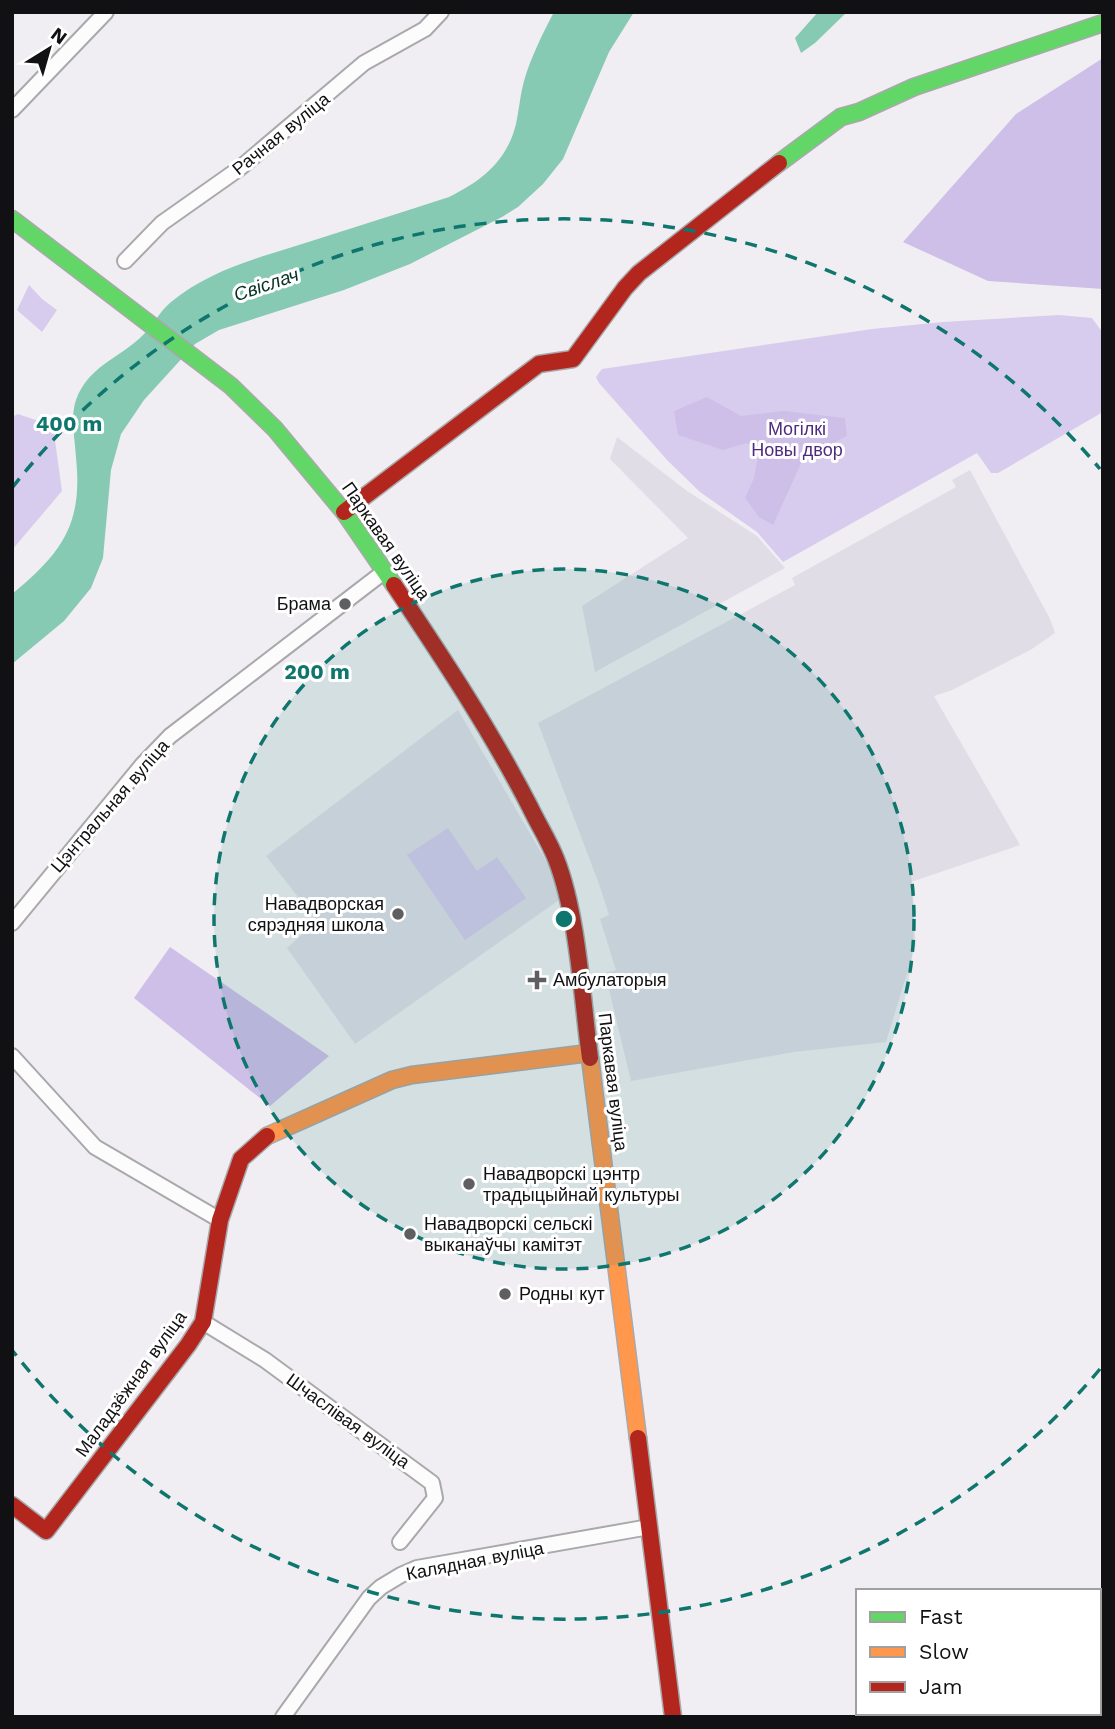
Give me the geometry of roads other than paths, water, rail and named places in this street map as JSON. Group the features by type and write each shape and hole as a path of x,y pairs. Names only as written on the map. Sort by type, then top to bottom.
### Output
{"street":[{"path":"12,110 106,12"},
{"name":"Рачная вуліца","path":"125,261 162,223 240,168 364,63 425,29 441,12"},
{"path":"344,512 522,375 539,364 573,359 639,273 841,117 914,87 1103,23"},
{"name":"Паркавая вуліца","path":"12,219 127,304 231,386 275,429 344,512 487,727 556,859 571,919 673,1717"},
{"name":"Цэнтральная вуліца","path":"12,923 134,774 170,736 385,571"},
{"name":"Маладзёжная вуліца","path":"12,1506 46,1531 180,1356 203,1322 220,1220 241,1159 264,1137 392,1080 412,1075 589,1053"},
{"path":"12,1056 96,1147 220,1220"},
{"name":"Шчаслівая вуліца","path":"203,1322 265,1360 432,1483 435,1498 400,1542"},
{"name":"Калядная вуліца","path":"283,1717 369,1598 401,1574 440,1564 649,1527"}],"water":[{"name":"Свіслач","path":"554,12 634,12 609,52 563,159 543,184 518,207 502,217 410,264 344,290 219,330 195,344 144,400 121,434 111,470 103,558 91,588 64,621 12,664 12,594 44,565 56,550 72,519 77,481 73,414 76,400 88,379 140,338 171,302 201,282 251,260 449,197 482,177 500,159 512,137 527,72"},
{"path":"818,12 847,12 801,53 795,38"}],"place":[{"name":"Брама","path":"345,604"},
{"name":"Навадворская сярэдняя школа","path":"398,914"},
{"name":"Амбулаторыя","path":"537,980"},
{"name":"Навадворскі цэнтр традыцыйнай культуры","path":"469,1184"},
{"name":"Навадворскі сельскі выканаўчы камітэт","path":"410,1234"},
{"name":"Родны кут","path":"505,1294"}],"park label":[{"name":"Могілкі Новы двор","path":"797,439"}]}
